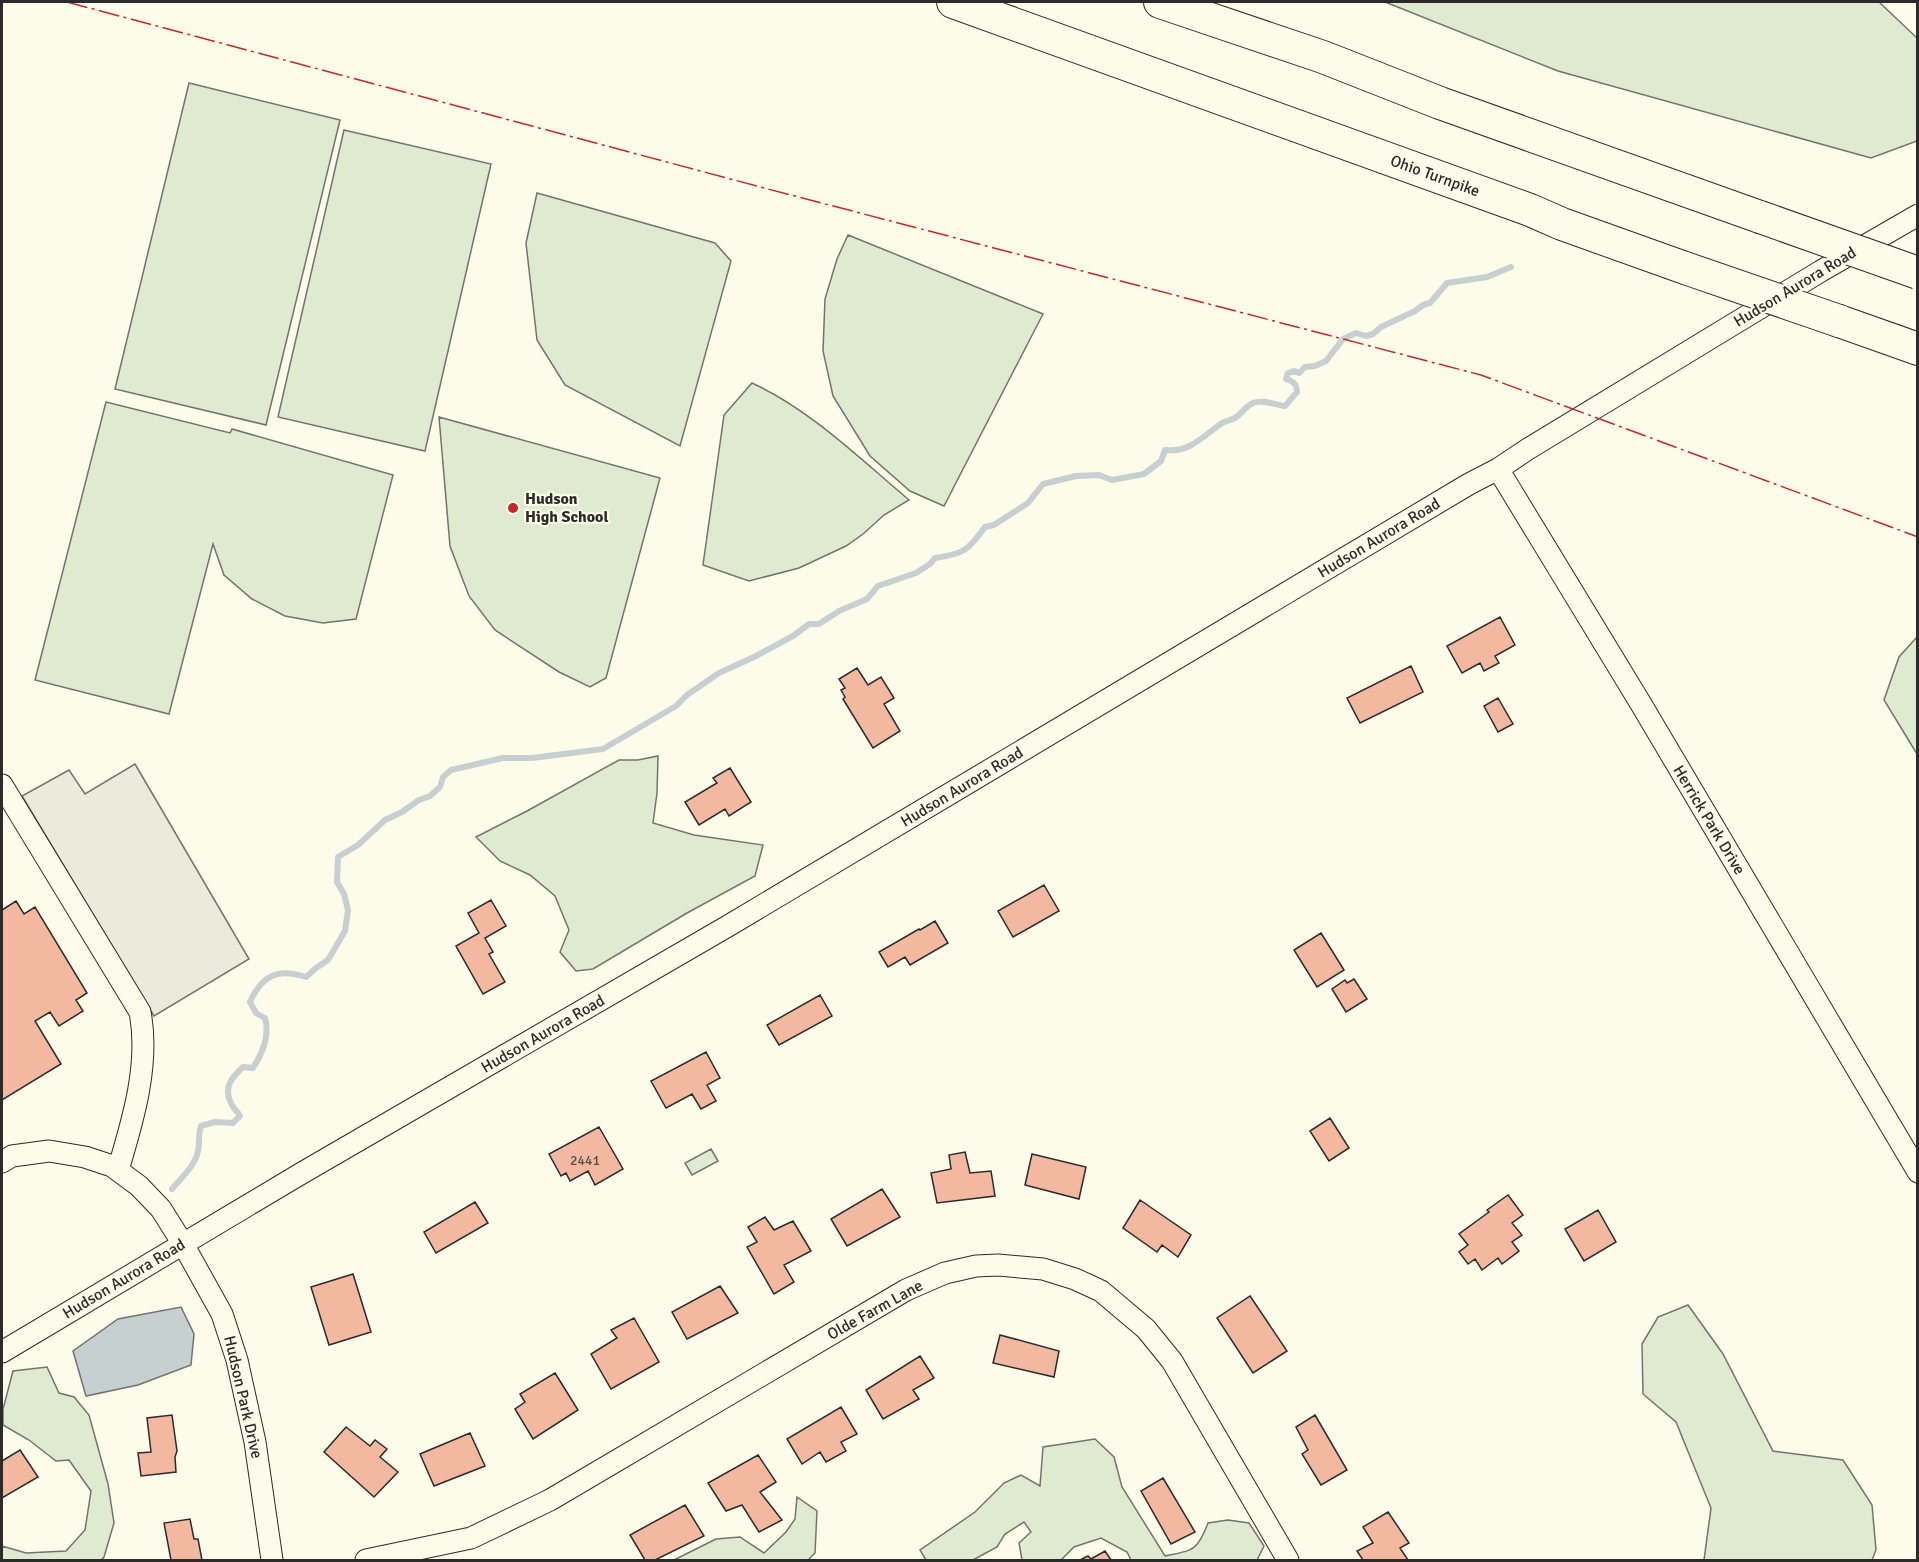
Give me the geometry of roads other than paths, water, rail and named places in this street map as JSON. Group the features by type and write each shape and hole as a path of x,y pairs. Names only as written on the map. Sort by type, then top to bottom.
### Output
{"highway":[{"name":"Ohio Turnpike","path":"952,2 1497,198 1562,224 1917,349"},
{"path":"1160,2 1323,57 1451,107 1917,273"}],"street":[{"name":"Hudson Aurora Road","path":"2,1352 718,932 1498,469 1821,271 1917,215"},
{"name":"Herrick Park Drive","path":"1498,469 1641,704 1917,1172"},
{"path":"2,785 140,1012 143,1030 142,1063 133,1114 118,1170"},
{"name":"Hudson Park Drive","path":"2,1162 12,1156 49,1151 85,1157 118,1170 139,1186 161,1209 222,1314 237,1360 255,1442 272,1560"},
{"name":"Olde Farm Lane","path":"366,1560 471,1538 550,1500 906,1290 945,1273 976,1266 998,1265 1043,1269 1075,1279 1101,1292 1146,1329 1172,1361 1288,1560"}],"waterway":[{"path":"172,1189 194,1162 199,1148 201,1126 215,1122 233,1123 240,1116 229,1098 228,1088 232,1079 243,1067 253,1068 262,1051 266,1038 265,1018 256,1013 250,1002 260,985 279,974 287,973 306,977 328,960 345,931 348,910 344,894 337,882 338,857 358,845 385,820 430,796 440,787 443,777 451,770 503,758 532,758 603,749 676,706 687,695 719,673 793,636 809,624 819,624 839,611 867,599 878,586 916,573 935,558 964,550 985,527 994,525 1028,503 1043,484 1076,476 1099,475 1112,480 1144,474 1161,461 1165,450 1182,449 1189,446 1222,423 1235,418 1253,403 1265,402 1285,406 1297,392 1294,383 1286,379 1288,373 1294,371 1299,373 1305,367 1326,361 1343,339 1356,333 1366,336 1373,334 1381,327 1430,303 1447,283 1487,277 1511,267"}],"place":[{"name":"Hudson High School","path":"513,508"}]}
